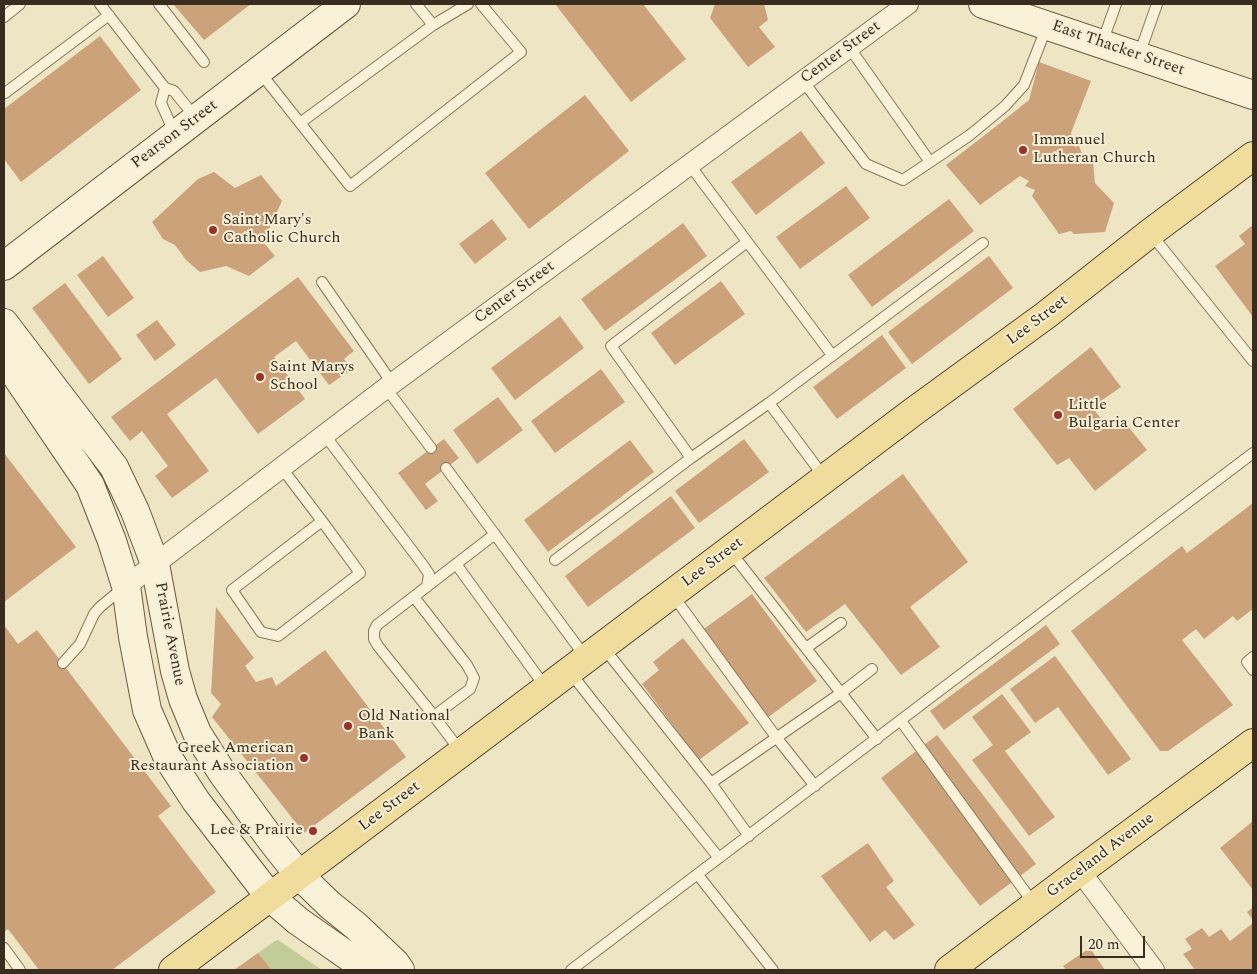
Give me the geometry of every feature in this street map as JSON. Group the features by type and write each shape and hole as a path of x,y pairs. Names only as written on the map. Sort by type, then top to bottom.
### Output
{"main road":[{"name":"Lee Street","path":"173,970 921,406 1046,316 1253,156"},
{"name":"Graceland Avenue","path":"949,970 1253,743"}],"street":[{"name":"Pearson Street","path":"4,266 346,4"},
{"name":"Center Street","path":"126,586 324,434 908,4"},
{"name":"East Thacker Street","path":"983,4 1253,94"},
{"name":"Prairie Avenue","path":"4,323 114,466 135,511 155,564 174,671 197,733 223,774 299,875 330,905 356,926 400,970"},
{"name":"Prairie Avenue","path":"4,358 90,485 112,541 126,586 133,637 147,710 168,758 196,801 270,897 298,921 368,970"},
{"path":"1080,871 1154,970"}],"lane":[{"path":"4,17 20,4"},
{"path":"100,4 165,88 174,91 196,118"},
{"path":"159,4 204,62"},
{"path":"416,4 433,25"},
{"path":"300,123 433,25 468,4"},
{"path":"259,70 350,186 521,52 480,4"},
{"path":"1102,44 1116,4"},
{"path":"1139,56 1157,4"},
{"path":"5,93 109,15"},
{"path":"803,81 866,164 903,180 970,136 1005,106 1024,85 1047,25"},
{"path":"849,47 930,162"},
{"path":"165,88 161,103 175,135"},
{"path":"689,164 832,355"},
{"path":"1150,234 1253,361"},
{"path":"691,458 611,346 747,242"},
{"path":"555,560 983,243"},
{"path":"322,282 431,448"},
{"path":"769,403 825,479"},
{"path":"324,434 423,565 429,574 427,587"},
{"path":"571,970 1253,453"},
{"path":"281,467 322,521 360,573 278,636 261,632 232,590 322,521"},
{"path":"446,468 586,659 711,783 749,836"},
{"path":"462,752 378,646 374,639 374,631 377,625 495,534"},
{"path":"730,550 877,738"},
{"path":"456,564 547,688"},
{"path":"63,664 80,644 94,614 126,586"},
{"path":"672,594 776,738 815,786"},
{"path":"414,597 467,665 474,678 470,689 434,716"},
{"path":"806,648 841,623"},
{"path":"1253,657 1247,662 1253,670"},
{"path":"586,659 591,699 720,858"},
{"path":"711,783 841,693 872,669"},
{"path":"901,721 1035,905"},
{"path":"698,875 772,970"},
{"path":"4,948 20,970"}],"green space":[{"path":"278,940 322,970 272,970 258,953"}],"building":[{"path":"173,4 251,4 204,40"},
{"path":"555,4 643,4 686,59 631,102"},
{"path":"715,4 764,4 768,20 759,27 775,47 748,67 710,18"},
{"path":"100,36 141,90 21,182 4,159 4,109"},
{"name":"Immanuel Lutheran Church","path":"1039,62 1091,81 1071,133 1075,147 1079,146 1082,154 1085,153 1089,163 1093,162 1095,183 1114,203 1105,232 1074,234 1071,231 1059,234 1032,196 1035,190 1025,186 1029,181 1020,176 980,205 946,165 1029,100"},
{"path":"585,95 629,151 529,229 485,173"},
{"path":"801,131 825,163 756,215 731,182"},
{"name":"Saint Mary's Catholic Church","path":"214,172 235,188 261,175 282,201 263,242 275,256 249,276 226,266 200,272 186,260 175,245 163,239 152,222 198,179"},
{"path":"846,186 870,218 800,269 776,237"},
{"path":"949,199 974,231 872,307 848,275"},
{"path":"492,219 507,239 475,264 459,244"},
{"path":"683,223 707,256 605,331 581,299"},
{"path":"1253,225 1253,317 1215,266 1245,244 1239,236"},
{"path":"103,256 134,298 108,317 77,275"},
{"path":"989,256 1013,288 912,364 888,332"},
{"path":"298,277 354,351 344,359 352,369 329,385 296,341 274,357 305,399 258,434 216,378 167,414 209,471 172,498 155,476 168,466 142,431 130,441 111,417"},
{"path":"721,281 745,314 675,365 651,333"},
{"path":"65,283 122,359 89,384 32,308"},
{"path":"560,316 584,348 515,400 491,368"},
{"path":"157,320 176,345 155,361 136,335"},
{"path":"882,335 906,368 837,419 813,387"},
{"name":"Little Bulgaria Center","path":"1091,347 1121,387 1092,407 1109,429 1123,420 1147,450 1095,491 1069,458 1057,465 1013,409"},
{"path":"601,369 625,402 555,453 531,421"},
{"path":"498,397 523,430 477,464 453,430"},
{"path":"444,439 459,458 425,484 438,501 426,510 398,473"},
{"path":"744,439 769,472 699,523 675,491"},
{"path":"630,440 654,472 548,552 524,520"},
{"path":"4,453 76,547 4,602"},
{"path":"903,474 968,562 910,607 940,647 901,675 845,604 806,632 764,578"},
{"path":"671,496 695,528 588,607 565,576"},
{"path":"1253,503 1253,609 1237,621 1233,616 1204,639 1196,629 1182,640 1233,705 1168,751 1160,751 1071,631 1182,546 1187,553"},
{"path":"752,594 817,681 767,718 701,631"},
{"path":"216,607 254,658 245,666 256,682 272,677 276,686 325,650 406,757 304,833 212,717 221,704 211,693"},
{"path":"4,625 18,644 37,630 171,806 158,816 216,892 112,970 39,970 8,929 4,932"},
{"path":"1046,625 1060,644 944,730 930,711"},
{"path":"683,638 749,723 699,760 642,684 659,670 653,662"},
{"path":"1055,656 1131,759 1108,775 1058,707 1035,723 1010,689"},
{"path":"1002,694 1031,732 1005,751 1055,817 1029,836 972,760 993,745 972,717"},
{"path":"937,735 1036,864 980,906 881,778"},
{"path":"1253,821 1253,890 1220,848"},
{"path":"868,843 894,881 886,887 915,925 894,940 885,930 870,942 821,876"},
{"path":"1253,907 1253,920 1247,912"},
{"path":"1253,923 1253,970 1195,970 1183,954 1192,949 1185,939 1202,928 1209,937 1221,929 1230,941"},
{"path":"1090,948 1105,970 1066,970 1063,966"},
{"path":"258,953 272,970 234,970"}],"place":[{"name":"Immanuel Lutheran Church","path":"1023,150"},
{"name":"Saint Mary's Catholic Church","path":"213,230"},
{"name":"Saint Marys School","path":"260,377"},
{"name":"Little Bulgaria Center","path":"1058,415"},
{"name":"Old National Bank","path":"348,726"},
{"name":"Greek American Restaurant Association","path":"304,758"},
{"name":"Lee & Prairie","path":"313,831"}]}
